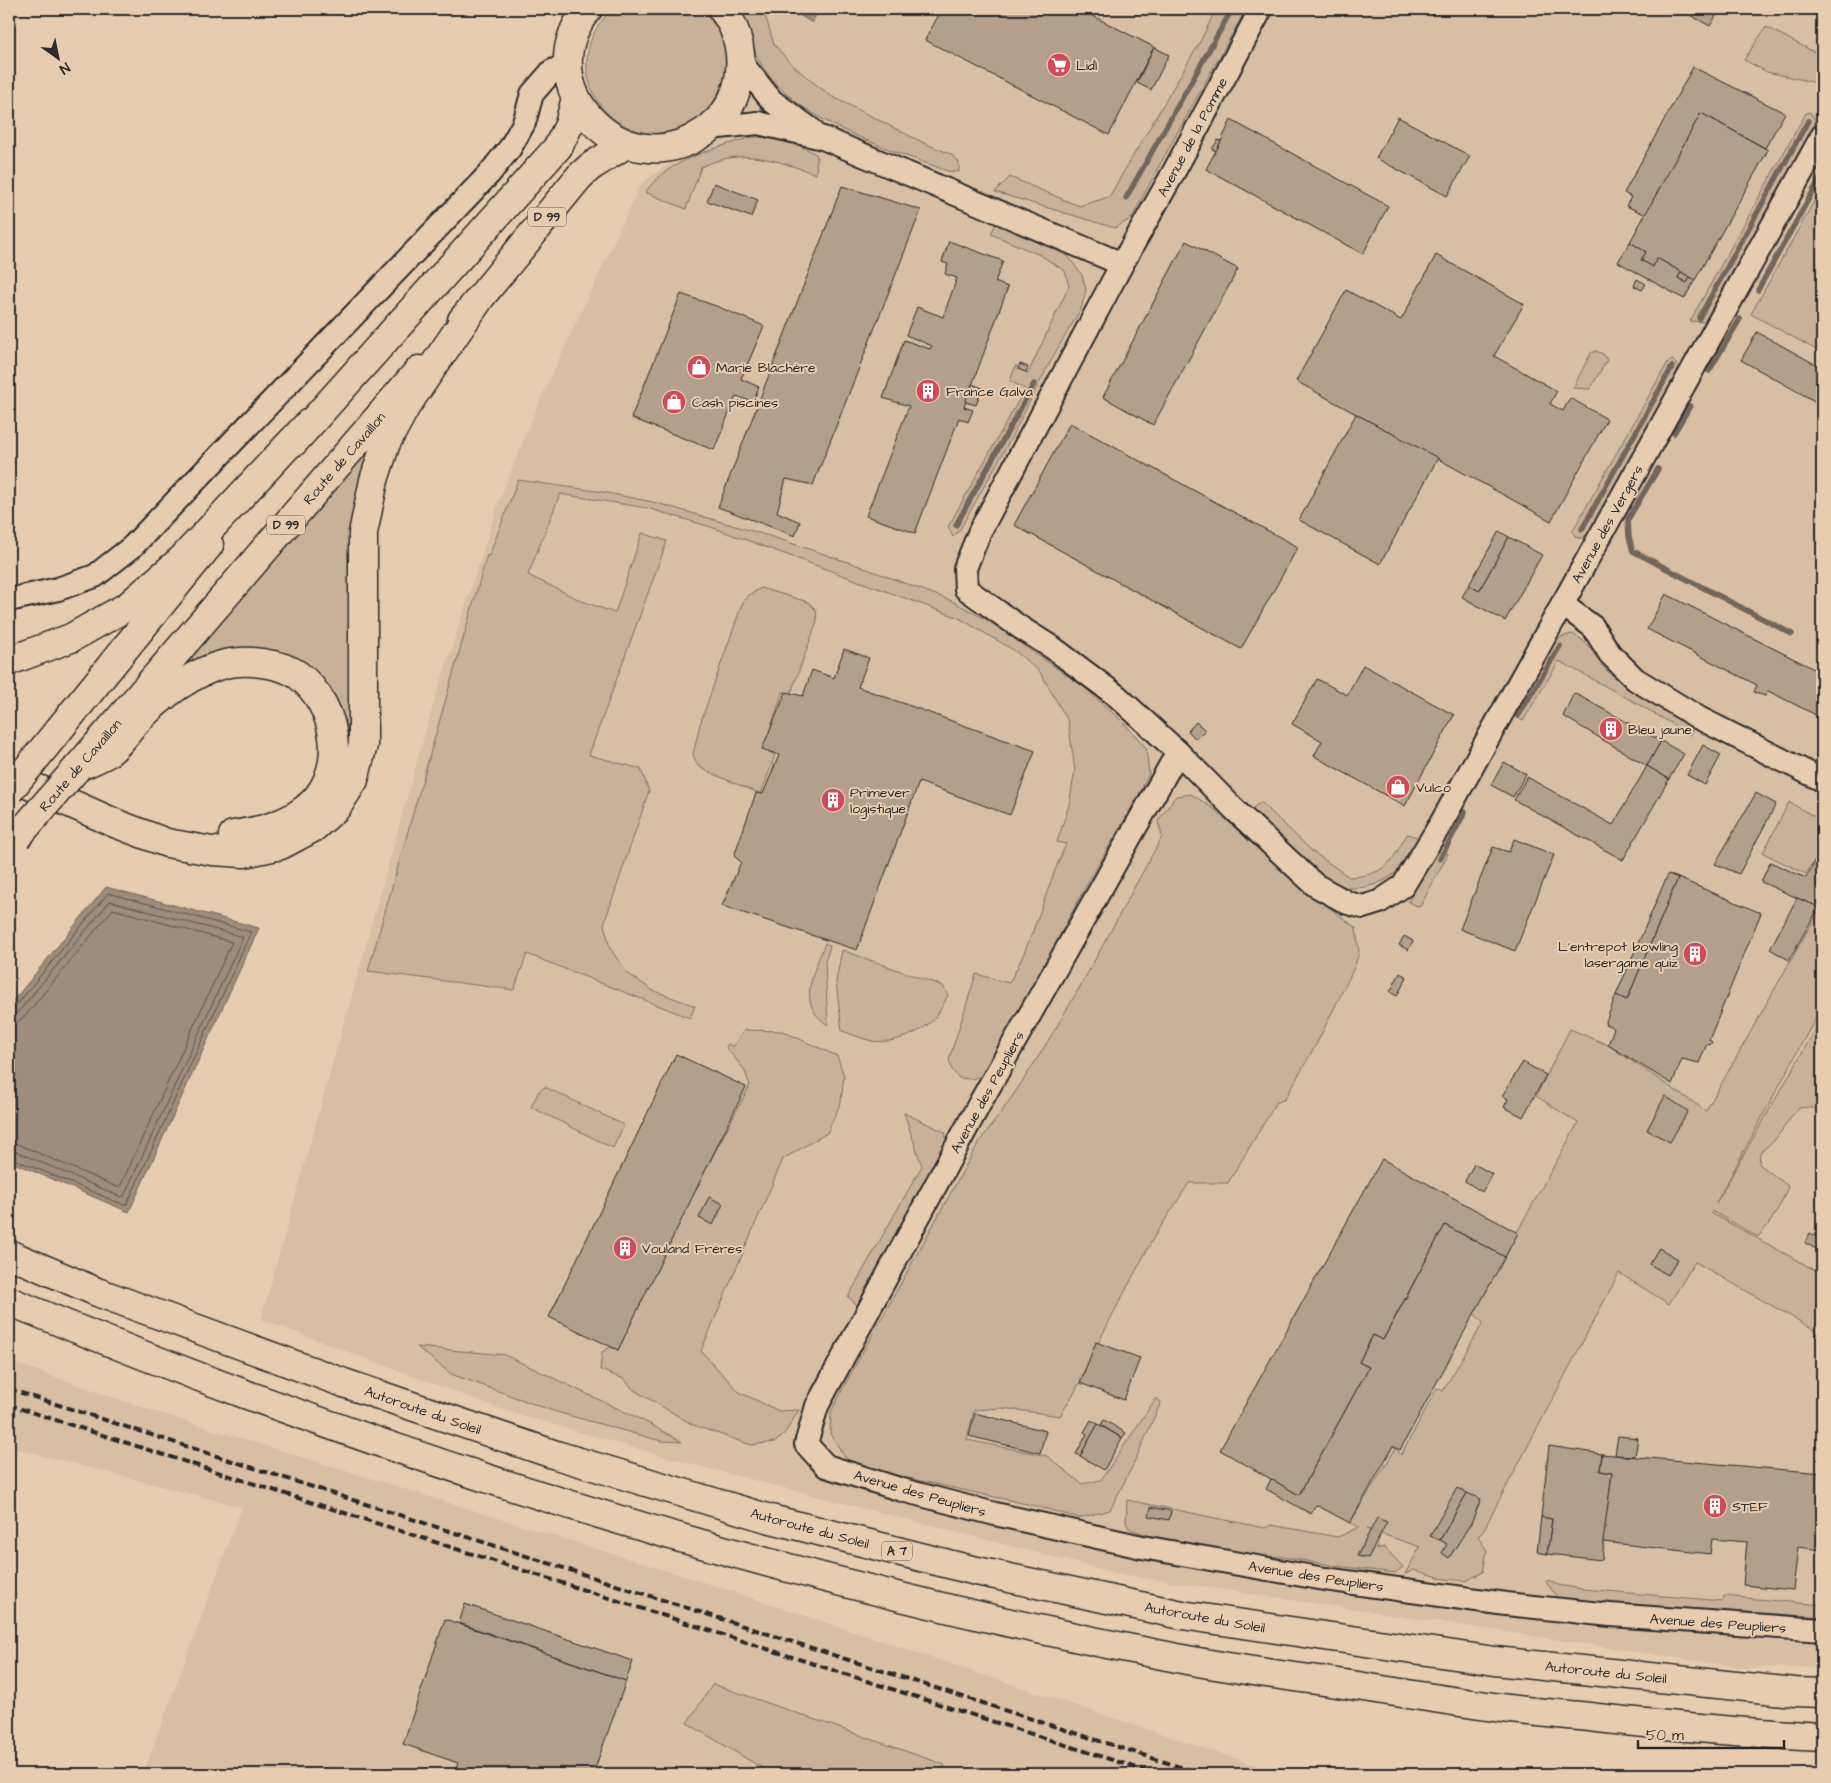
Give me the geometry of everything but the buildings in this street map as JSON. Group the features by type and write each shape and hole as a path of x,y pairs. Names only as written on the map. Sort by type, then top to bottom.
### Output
{"main road":[{"path":"588,9 572,36 568,65 570,82 576,98 591,121 613,138 626,144 646,148 666,148 682,144 697,137 721,117 733,98 740,77 741,62 735,30 722,9"},
{"name":"D 99","path":"9,791 309,423 558,147 569,124 576,98"},
{"name":"Route de Cavaillon","path":"13,842 93,757 478,301 579,178 590,167 626,144"},
{"path":"9,776 117,824 167,843 212,851 244,853 282,845 313,828 337,808 354,780 363,745 362,533 374,480 386,443 406,406 478,301"},
{"path":"9,661 71,638 128,606 182,559 309,423"},
{"path":"9,758 140,816 172,825 228,836 263,830 290,820 306,809 322,792 332,769 334,749 332,729 324,707 312,688 297,674 257,661 226,664 201,673 177,685 93,757"},
{"name":"Autoroute du Soleil","path":"9,1254 106,1296 344,1383 556,1455 767,1518 963,1567 1182,1615 1496,1661 1795,1692 1822,1693"},
{"path":"9,1301 82,1332 208,1380 356,1434 554,1500 760,1561 965,1612 1190,1661 1496,1707 1736,1732 1822,1737"},
{"path":"1795,1692 1822,1688"}],"street":[{"name":"Avenue de la Pomme","path":"1178,752 1116,696 1053,648 966,589 965,568 980,531 1122,264 1261,9"},
{"path":"741,62 772,101 823,138"},
{"path":"9,600 58,589 94,576 132,548 489,174 510,148 524,123 532,94 552,72 568,65"},
{"path":"710,128 758,123 823,138 1122,264"},
{"name":"Avenue des Vergers","path":"1178,752 1237,812 1316,886 1348,903 1363,907 1379,902 1403,886 1440,825 1822,136"},
{"path":"1562,604 1593,627 1610,654 1635,679 1700,718 1822,780"},
{"name":"Avenue des Peupliers","path":"1178,752 981,1101 817,1406 806,1444 826,1466 892,1487 995,1514 1142,1547 1325,1579 1506,1604 1610,1615 1822,1630"}],"shaded area":[{"path":"614,9 699,9 718,31 726,56 723,80 712,103 694,121 672,132 646,133 612,118 597,100 588,79 589,45 601,21"},
{"path":"741,9 763,9 774,44 789,62 831,96 924,143 951,154 959,162 959,172 947,171 846,131 820,118 797,103 778,86 762,66 753,46"},
{"path":"742,9 1822,9 1822,1667 1744,1668 1119,1574 691,1464 506,1411 261,1319 433,705 500,498 539,402 641,184 709,134 753,97 754,60"},
{"path":"1216,9 1246,9 1132,218 1115,228 995,192 1010,177 1079,206 1109,197 1200,42"},
{"path":"1766,27 1816,53 1822,51 1822,84 1767,72 1744,60"},
{"path":"1810,112 1815,120 1814,128 1710,312 1704,322 1690,321 1806,113"},
{"path":"752,137 786,141 809,150 817,155 816,174 773,160 745,157 731,158 701,167 686,209 645,192 661,175 682,162 705,152"},
{"path":"1822,187 1822,353 1751,314"},
{"path":"996,223 1068,256 1082,275 1086,290 1081,309 1056,351 1003,453 959,531 953,537 948,527 1025,389 1010,381 1016,365 1018,369 1028,373 1069,286 1065,271 1040,255 991,234"},
{"path":"1596,351 1603,354 1607,360 1590,389 1573,388 1591,353"},
{"path":"1673,360 1678,367 1676,375 1590,533 1577,538 1572,532 1668,362"},
{"path":"375,436 355,497 351,537 353,698 347,756 317,675 290,655 257,648 213,654 180,669 174,669"},
{"path":"518,480 603,492 657,503 776,538 851,563 952,601 987,620 1084,687 1124,723 1146,748 1149,774 1136,800 1086,886 982,1076 971,1079 959,1078 952,1070 949,1060 976,974 1009,983 1026,950 1066,844 1057,842 1069,805 1075,770 1068,721 1040,672 1015,651 959,618 711,527 647,508 560,494 528,575 582,601 615,613 642,533 667,541 589,755 641,769 649,791 604,924 610,948 627,973 652,990 695,1006 690,1018 527,954 514,990 368,971 487,555 489,556"},
{"path":"761,588 808,602 816,610 817,621 791,693 783,692 763,749 775,755 761,794 708,772 698,766 693,755 700,724 742,604 749,595"},
{"path":"1572,634 1584,641 1603,667 1618,680 1649,701 1693,726 1691,735 1559,661 1523,721 1511,714 1551,647 1561,637"},
{"path":"1191,794 1214,809 1290,877 1356,928 1359,952 1354,968 1317,1043 1285,1099 1276,1103 1228,1183 1189,1183 1154,1237 1084,1371 1080,1383 1060,1416 1002,1408 974,1410 967,1440 1047,1456 1082,1484 1101,1480 1156,1398 1161,1402 1133,1465 1110,1510 1080,1518 1031,1505 894,1475 847,1460 830,1434 831,1412 849,1377 979,1142 1054,1032 1098,954 1162,837 1158,821 1176,796"},
{"path":"1261,802 1312,851 1349,877 1371,874 1379,870 1391,860 1407,834 1418,837 1413,850 1401,868 1390,877 1367,887 1350,888 1338,886 1306,864 1252,814 1253,808"},
{"path":"1789,802 1822,821 1822,847 1806,874 1763,853"},
{"path":"1438,851 1448,854 1420,907 1408,902 1431,860"},
{"path":"1822,905 1822,1006 1716,1203 1822,1018 1822,1112 1811,1108 1798,1108 1774,1141 1760,1152 1759,1164 1788,1186 1776,1213 1758,1237 1712,1211 1711,1213 1822,1274 1822,1334 1695,1262 1669,1304 1619,1273 1482,1533 1478,1536 1487,1551 1483,1572 1466,1581 1445,1579 1414,1570 1405,1574 1420,1547 1367,1529 1380,1536 1376,1549 1384,1547 1403,1567 1395,1573 1283,1557 1249,1555 1148,1535 1130,1529 1126,1523 1127,1500 1265,1528 1271,1525 1338,1537 1359,1527 1350,1523 1396,1448 1401,1455 1437,1388 1443,1391 1483,1323 1474,1313 1578,1123 1536,1096 1570,1029 1608,1045 1706,1111"},
{"path":"825,943 830,946 825,962 828,1025 818,1017 812,1007 810,997 812,976"},
{"path":"842,950 943,986 948,995 934,1019 906,1037 880,1042 864,1039 842,1031 836,982"},
{"path":"744,1030 782,1031 837,1056 844,1076 841,1102 827,1133 783,1159 701,1351 739,1392 779,1411 799,1410 783,1436 775,1442 751,1445 693,1425 634,1390 624,1379 600,1370 602,1352 610,1347 618,1350 693,1194 750,1085 744,1069 726,1048 728,1044 733,1047"},
{"path":"545,1087 624,1125 613,1148 531,1107 539,1091"},
{"path":"904,1113 945,1132 947,1141 858,1306 848,1297 922,1166"},
{"path":"417,1347 505,1355 648,1423 682,1442 661,1441 553,1411 451,1374"},
{"path":"9,1361 144,1408 716,1586 1282,1774 143,1774 242,1507 9,1447"},
{"path":"1548,1580 1558,1585 1582,1589 1723,1601 1724,1596 1822,1605 1822,1617 1559,1600 1546,1582"},
{"path":"713,1684 945,1765 941,1774 772,1774 687,1723"}],"water":[{"path":"790,9 819,9 812,23"},
{"path":"106,887 259,928 129,1212 9,1161 9,1006"}],"waterway":[{"path":"1126,198 1232,9"},
{"path":"1699,318 1808,121"},
{"path":"1758,290 1822,175"},
{"path":"1709,371 1740,319"},
{"path":"1582,529 1672,367"},
{"path":"956,525 1034,384"},
{"path":"1674,433 1690,406"},
{"path":"1658,469 1628,519 1629,537 1633,551 1792,634"},
{"path":"1518,716 1560,646"},
{"path":"1440,859 1465,812"}],"railway":[{"path":"9,1389 1202,1774"},
{"path":"9,1405 1156,1774"}],"place":[{"name":"Lidl","path":"1059,65"},
{"name":"Marie Blachère","path":"699,367"},
{"name":"France Galva","path":"928,391"},
{"name":"Cash piscines","path":"674,402"},
{"name":"Bleu jaune","path":"1611,729"},
{"name":"Vulco","path":"1398,787"},
{"name":"Primever logistique","path":"833,800"},
{"name":"L'entrepot bowling lasergame quiz","path":"1695,954"},
{"name":"Vouland Frères","path":"625,1248"},
{"name":"STEF","path":"1715,1506"}]}
